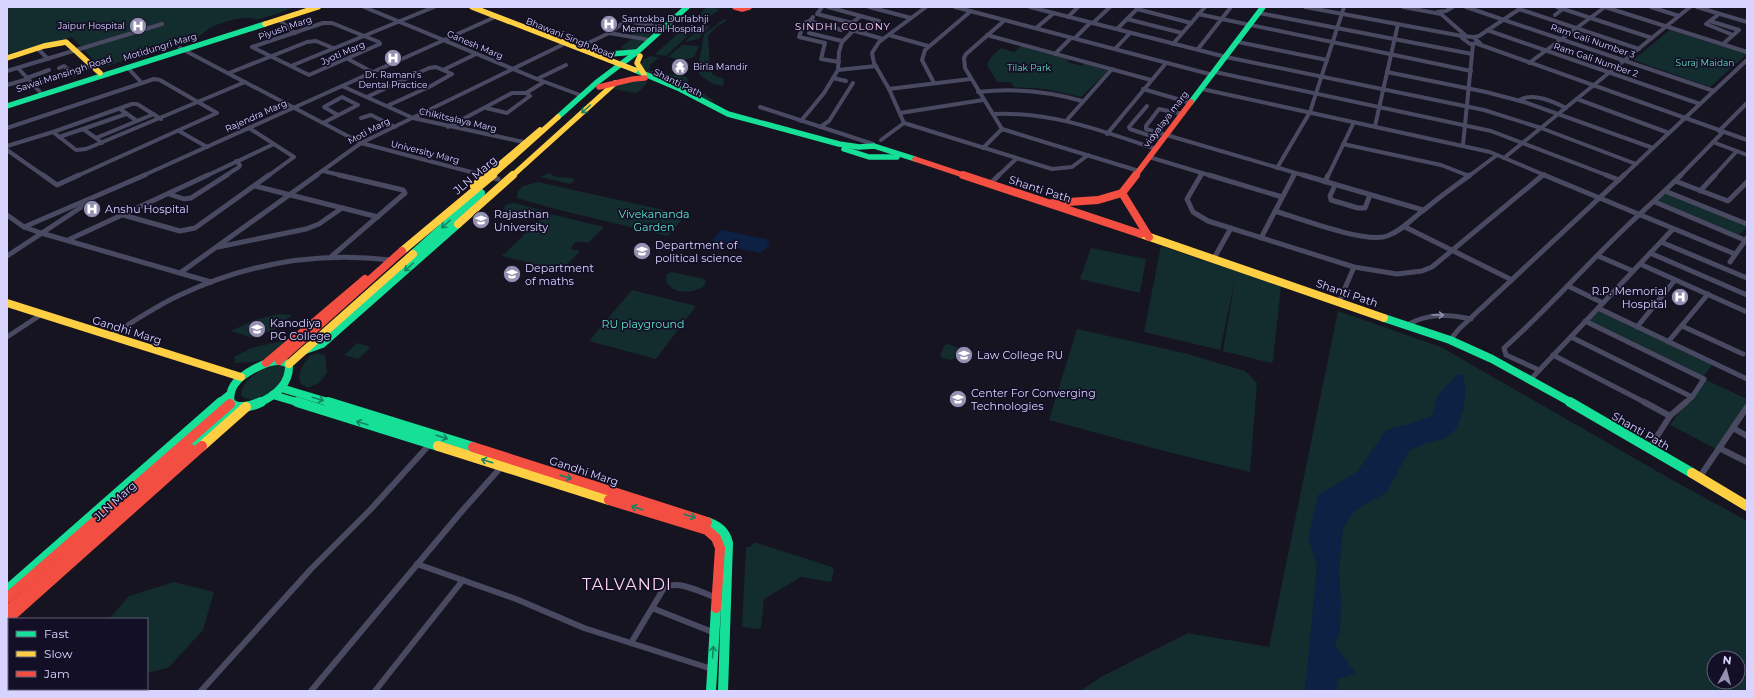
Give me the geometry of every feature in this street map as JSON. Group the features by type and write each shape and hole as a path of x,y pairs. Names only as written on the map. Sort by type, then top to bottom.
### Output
{"main road":[{"name":"Sawai Mansingh Road","path":"7,102 182,49 309,7"},
{"name":"Motidungri Marg","path":"7,106 182,49 318,7"},
{"name":"Bhawani Singh Road","path":"465,7 607,64 622,67"},
{"name":"Bhawani Singh Road","path":"472,7 597,55 622,67"},
{"name":"JLN Marg","path":"638,54 650,40 687,7"},
{"name":"JLN Marg","path":"279,361 390,260 492,177 694,7"},
{"path":"735,7 742,9 749,7"},
{"name":"vidyalaya marg","path":"1122,193 1261,10"},
{"path":"7,57 37,48 66,42 100,73"},
{"path":"597,55 638,54 638,67 644,76"},
{"path":"581,95 609,69 610,67 607,64"},
{"name":"JLN Marg","path":"289,364 527,143 581,95 622,67"},
{"path":"622,67 680,90 728,114 851,147 875,145 914,159"},
{"path":"599,87 644,76"},
{"name":"Shanti Path","path":"644,76 716,113 731,119 863,155 914,159 1048,204 1086,215 1213,260 1450,340 1492,359 1530,380 1747,506"},
{"path":"304,350 322,344 615,83"},
{"path":"863,155 861,151 875,145"},
{"path":"875,145 879,154 875,156"},
{"path":"1048,204 1116,196 1122,193 1149,237"},
{"path":"266,363 390,260"},
{"name":"Gandhi Marg","path":"7,303 241,377"},
{"path":"7,590 236,403 260,402 281,388 290,377 291,371 289,364 279,361 266,363 250,370 234,384 236,403"},
{"name":"Gandhi Marg","path":"281,388 717,525 727,535 728,543 723,691"},
{"name":"Gandhi Marg","path":"272,395 706,530 716,538 720,548 711,691"},
{"name":"JLN Marg","path":"7,598 236,403"},
{"name":"JLN Marg","path":"7,611 236,403"},
{"path":"9,618 236,403"}],"street":[{"name":"Ganesh Marg","path":"364,7 538,80 581,95"},
{"path":"271,56 290,66 434,7"},
{"path":"822,7 817,14 852,23"},
{"path":"828,7 879,21 861,33"},
{"path":"843,12 850,7"},
{"path":"869,7 912,18"},
{"path":"882,10 886,7"},
{"path":"904,123 889,89 872,58 872,53 883,39 926,7"},
{"path":"955,7 1166,63 1503,134 1619,180"},
{"path":"1030,7 1226,57 1498,114 1541,128 1636,164"},
{"path":"1045,11 1049,7"},
{"path":"1068,17 1078,7"},
{"path":"1055,54 1110,7"},
{"path":"1173,44 1204,7"},
{"path":"1198,49 1231,7"},
{"path":"1305,7 1474,37 1521,8 1639,49"},
{"path":"1277,168 1310,112 1344,7"},
{"path":"1403,7 1432,12 1446,18 1464,36 1467,42 1478,44 1747,140"},
{"path":"1432,12 1446,11 1452,7"},
{"name":"Ram Gali Number 3","path":"1466,7 1714,91"},
{"path":"1557,7 1652,38"},
{"path":"1529,63 1605,7 1747,52"},
{"path":"1651,7 1679,16"},
{"path":"1504,158 1690,7"},
{"path":"1697,7 1747,23 1723,44"},
{"path":"1117,29 1138,8 1191,23"},
{"path":"1554,15 1563,9"},
{"path":"1261,10 1338,28 1472,54"},
{"path":"934,83 922,60 925,50 971,11"},
{"path":"1446,11 1446,18"},
{"path":"1036,28 1054,13"},
{"path":"1198,14 1249,26 1471,71"},
{"path":"1719,14 1706,24 1734,35"},
{"path":"839,62 824,60 821,58 825,42 799,36 804,23 812,19 842,30 861,16"},
{"name":"Rajendra Marg","path":"24,227 100,195 493,18"},
{"path":"1127,19 1182,33"},
{"path":"279,20 295,33"},
{"path":"1005,20 966,54 964,58 964,68 1002,129 1139,171"},
{"path":"578,48 609,33 626,21 664,27"},
{"path":"1710,21 1740,30"},
{"name":"Piyush Marg","path":"271,56 252,48 323,24 332,23 362,36"},
{"path":"7,71 162,24"},
{"path":"1375,126 1398,24"},
{"path":"827,38 834,28"},
{"path":"845,28 883,39"},
{"name":"Ram Gali Number 2","path":"1487,30 1700,104"},
{"path":"801,121 824,93 838,70 839,52 842,41 853,31"},
{"path":"809,32 842,41"},
{"path":"609,33 650,40"},
{"path":"1115,49 1130,33"},
{"path":"889,35 928,46"},
{"path":"987,35 1150,80"},
{"name":"Jyoti Marg","path":"290,66 309,75 378,46 380,42 362,36"},
{"path":"1474,37 1480,42 1478,44"},
{"path":"229,73 312,41 333,48"},
{"path":"1238,42 1327,60"},
{"path":"1463,145 1473,44"},
{"name":"Moti Marg","path":"180,273 361,143 511,68 562,45"},
{"path":"37,48 48,59"},
{"name":"University Marg","path":"182,49 361,143 492,177"},
{"path":"443,70 476,54"},
{"path":"348,59 372,72"},
{"path":"1450,340 1471,318 1747,60"},
{"path":"1107,134 1150,80 1166,63"},
{"path":"538,80 566,65"},
{"path":"59,68 64,66 73,73"},
{"path":"34,85 92,66"},
{"path":"838,70 876,66"},
{"path":"127,67 141,82"},
{"path":"367,97 429,68 435,67 452,75 387,106"},
{"path":"18,68 40,92"},
{"path":"1066,121 1082,101 1112,69"},
{"path":"7,86 49,70"},
{"path":"1387,72 1469,88 1520,100 1653,148"},
{"path":"833,78 846,81"},
{"path":"889,89 970,78"},
{"path":"7,128 152,79 160,80 217,113 58,185 7,150"},
{"path":"53,132 76,150 86,149 161,119 245,82"},
{"path":"448,127 512,93 526,93 544,82"},
{"path":"820,127 829,121 853,83"},
{"name":"Chikitsalaya Marg","path":"342,86 413,118 448,127 527,143"},
{"path":"978,92 1008,89 1036,90 1082,101"},
{"path":"1143,89 1191,103"},
{"path":"1202,89 1463,145 1497,155 1735,254"},
{"path":"338,115 324,107 354,92"},
{"path":"486,108 507,113 530,96 526,93"},
{"path":"1520,100 1523,98 1540,97 1566,108"},
{"path":"323,123 358,105 342,98"},
{"path":"1576,99 1669,133"},
{"path":"900,113 983,100"},
{"path":"1539,370 1506,355 1504,348 1655,202 1713,142 1747,103"},
{"path":"7,146 137,104 161,119"},
{"path":"1148,106 1130,127 1130,129 1277,168 1423,210"},
{"path":"760,107 875,145 904,123"},
{"path":"120,109 137,121"},
{"path":"1164,138 1148,130 1146,126 1159,109 1183,114"},
{"path":"993,114 1031,113 1066,121 1156,149"},
{"path":"59,137 126,114"},
{"path":"96,138 154,114"},
{"path":"361,118 371,115 395,127"},
{"path":"1325,182 1354,122"},
{"path":"904,123 1042,167 1060,169 1076,166 1088,155"},
{"path":"123,215 180,231 195,228 294,157 249,128"},
{"path":"83,129 102,143"},
{"path":"983,148 1002,129"},
{"path":"179,131 207,147"},
{"path":"1713,142 1747,155"},
{"path":"68,240 274,144"},
{"path":"1343,144 1441,165 1469,176"},
{"path":"1700,191 1737,151"},
{"path":"1275,211 1354,235 1365,237 1386,237 1405,227 1423,210 1497,155"},
{"path":"1150,157 1282,197"},
{"path":"990,184 1016,159"},
{"path":"169,194 184,199 191,198 239,167 240,165 236,161"},
{"path":"322,171 403,190 405,193 332,256"},
{"path":"1202,173 1187,199 1193,212 1200,217 1354,268 1384,273 1411,273 1432,267 1544,174"},
{"path":"1261,238 1295,173"},
{"path":"1675,181 1728,201 1747,182"},
{"path":"1335,185 1330,196 1331,200 1358,208 1365,208 1370,195"},
{"path":"254,186 378,217"},
{"path":"1665,191 1747,224"},
{"path":"7,256 100,195"},
{"path":"1655,202 1746,240 1730,262"},
{"path":"217,247 306,229 318,224 342,208"},
{"path":"8,217 24,227 41,233 212,282"},
{"path":"1405,227 1512,280"},
{"path":"1213,260 1230,228"},
{"path":"1530,380 1673,229"},
{"path":"1661,242 1747,278"},
{"path":"1650,253 1747,295"},
{"path":"112,335 153,309 183,294 212,282 271,265 332,256 358,256 390,260"},
{"path":"1598,256 1633,271"},
{"path":"1640,264 1747,312"},
{"path":"1339,302 1354,268"},
{"path":"1637,327 1675,280"},
{"path":"1568,286 1603,303"},
{"path":"1668,342 1708,294"},
{"path":"1598,308 1747,379"},
{"path":"7,337 42,314"},
{"path":"1407,325 1417,318 1431,315 1471,318"},
{"path":"1586,321 1704,379 1692,397 1670,416 1649,449"},
{"path":"1682,326 1744,354"},
{"path":"1571,337 1692,397"},
{"path":"1553,355 1670,416"},
{"path":"1699,478 1746,409"},
{"path":"1733,428 1747,436"},
{"path":"201,691 311,569 371,509 430,444"},
{"path":"1719,448 1747,462"},
{"path":"311,691 417,564 502,466"},
{"path":"417,564 516,599 584,628 712,669"},
{"path":"375,691 463,580"},
{"path":"631,643 664,588 672,584 717,598"},
{"path":"652,608 715,633"}],"green space":[{"path":"7,7 295,7 259,19 246,18 226,22 214,26 199,37 101,68 72,37 7,54"},
{"path":"709,7 720,9 705,20 699,19 700,17 697,16"},
{"path":"724,19 727,20 716,27 708,36 710,69 713,75 724,79 723,86 713,84 700,75 699,72 704,67 699,62 704,34"},
{"path":"639,24 659,27 647,38 632,35 632,33 629,32"},
{"path":"702,25 710,27 698,39 685,42"},
{"path":"690,27 696,28 666,56 655,54 684,28 688,29"},
{"name":"Suraj Maidan","path":"1670,30 1747,54 1710,87 1633,60"},
{"path":"633,38 645,41 635,49 625,52 627,50 620,48"},
{"path":"682,45 699,46 694,57 684,60 668,57"},
{"name":"Tilak Park","path":"1021,46 1070,60 1067,62 1082,66 1085,63 1108,71 1081,97 1045,89 1014,87 1011,82 997,82 987,65 991,57 1001,48 1014,52"},
{"path":"650,56 660,58 649,66 651,66 648,70 687,77 689,86 714,100 711,101 649,74 641,65 643,60"},
{"path":"639,80 648,82 638,92 635,93 613,89 619,83"},
{"path":"549,173 556,177 572,178 575,180 570,184 540,177"},
{"name":"Vivekananda Garden","path":"538,182 686,215 668,236 555,209 517,198 518,191 523,186"},
{"path":"1664,193 1747,224 1747,228 1737,236 1657,200"},
{"path":"514,203 541,210 543,213 534,217 524,211 507,211 504,209 505,205"},
{"path":"546,213 604,227 588,243 580,242 575,243 572,246 571,249 580,251 561,271 502,256"},
{"path":"1161,246 1281,286 1273,361 1271,363 1223,351 1235,280 1220,350 1144,332"},
{"path":"1091,248 1146,259 1140,293 1080,279"},
{"path":"672,272 704,279 706,282 697,290 682,292 675,290 667,281 667,274"},
{"name":"RU playground","path":"632,290 696,306 656,359 589,341"},
{"path":"1597,309 1713,364 1703,377 1587,322"},
{"path":"1338,311 1441,347 1667,477 1747,521 1747,691 1080,691 1101,677 1188,633 1269,647"},
{"path":"280,314 292,315 274,330 250,337 231,331 254,320"},
{"path":"1077,329 1184,353 1245,371 1257,383 1250,472 1164,451 1049,420"},
{"path":"281,341 290,342 270,358 253,362 235,363 234,357 251,348"},
{"path":"357,343 371,347 358,359 344,355"},
{"path":"948,344 958,348 954,359 951,360 942,358 940,355 945,345"},
{"path":"317,353 325,355 327,373 319,383 308,388 301,384 299,376 300,372 310,355"},
{"path":"274,366 286,368 287,375 273,390 260,398 247,399 241,396 244,385 252,376"},
{"path":"1704,379 1747,399 1747,404 1716,449 1670,425"},
{"path":"754,542 832,567 834,570 831,582 801,577 764,599 761,627 759,629 742,627 746,547 750,547"},
{"path":"174,582 214,592 203,630 168,668 148,673 148,618 110,618 129,596"}],"water":[{"path":"721,230 770,240 767,244 770,245 760,253 713,243 713,239"},
{"path":"1463,374 1466,391 1463,411 1456,429 1446,438 1424,444 1409,451 1387,492 1354,511 1343,528 1339,570 1341,602 1340,632 1335,646 1356,673 1338,679 1337,691 1305,691 1317,566 1308,538 1318,495 1357,472 1386,430 1410,424 1432,416 1438,395 1457,375"}],"traffic: fast":[{"path":"558,117 596,83 637,52 687,7"},
{"path":"1191,102 1263,7"},
{"path":"7,106 265,24"},
{"path":"597,55 636,52"},
{"path":"635,70 680,89 728,114 839,144 859,147 874,146 915,159"},
{"path":"844,149 869,157 897,157"},
{"path":"413,254 481,193"},
{"path":"305,350 322,344 458,224"},
{"path":"1384,318 1450,340 1492,359 1549,390 1692,473"},
{"path":"279,361 289,364 289,372 287,380 275,394 250,406 239,407 230,404 230,394 238,379 253,369 279,361"},
{"path":"281,388 473,447"},
{"path":"7,590 229,395"},
{"path":"273,395 438,446"},
{"path":"191,449 238,407"},
{"path":"707,522 715,525 724,532 728,543 723,691"},
{"path":"711,691 716,608"}],"traffic: slow":[{"path":"265,24 318,7"},
{"path":"472,7 635,70"},
{"path":"7,58 44,46 66,42 100,73"},
{"path":"640,56 637,63 644,74"},
{"path":"458,224 615,83"},
{"path":"402,251 485,182 558,117"},
{"path":"474,186 540,130"},
{"path":"1141,234 1384,318"},
{"path":"289,364 413,254"},
{"path":"7,303 241,377"},
{"path":"202,446 246,407"},
{"path":"438,446 609,500"},
{"path":"1692,473 1747,506"}],"traffic: jam":[{"path":"735,7 742,9 749,7"},
{"path":"599,87 633,79 645,78"},
{"path":"1053,203 1098,200 1122,193 1191,102"},
{"path":"915,159 1141,234"},
{"path":"1122,193 1149,237"},
{"path":"279,361 402,251"},
{"path":"266,363 365,279"},
{"path":"7,598 230,404"},
{"path":"9,618 202,446"},
{"path":"473,447 707,522"},
{"path":"7,611 191,449"},
{"path":"609,500 707,530 716,538 720,548 716,608"}],"place":[{"name":"Santokba Durlabhji Memorial Hospital","path":"609,24"},
{"name":"Jaipur Hospital","path":"138,26"},
{"name":"Dr. Ramani's Dental Practice","path":"393,58"},
{"name":"Birla Mandir","path":"680,67"},
{"name":"Anshu Hospital","path":"92,209"},
{"name":"Rajasthan University","path":"481,220"},
{"name":"Department of political science","path":"642,251"},
{"name":"Department of maths","path":"512,274"},
{"name":"R.P. Memorial Hospital","path":"1680,297"},
{"name":"Kanodiya PG College","path":"257,329"},
{"name":"Law College RU","path":"964,355"},
{"name":"Center For Converging Technologies","path":"958,399"}],"district":[{"name":"SINDHI COLONY","path":"843,26"},
{"name":"TALVANDI","path":"627,584"}]}
